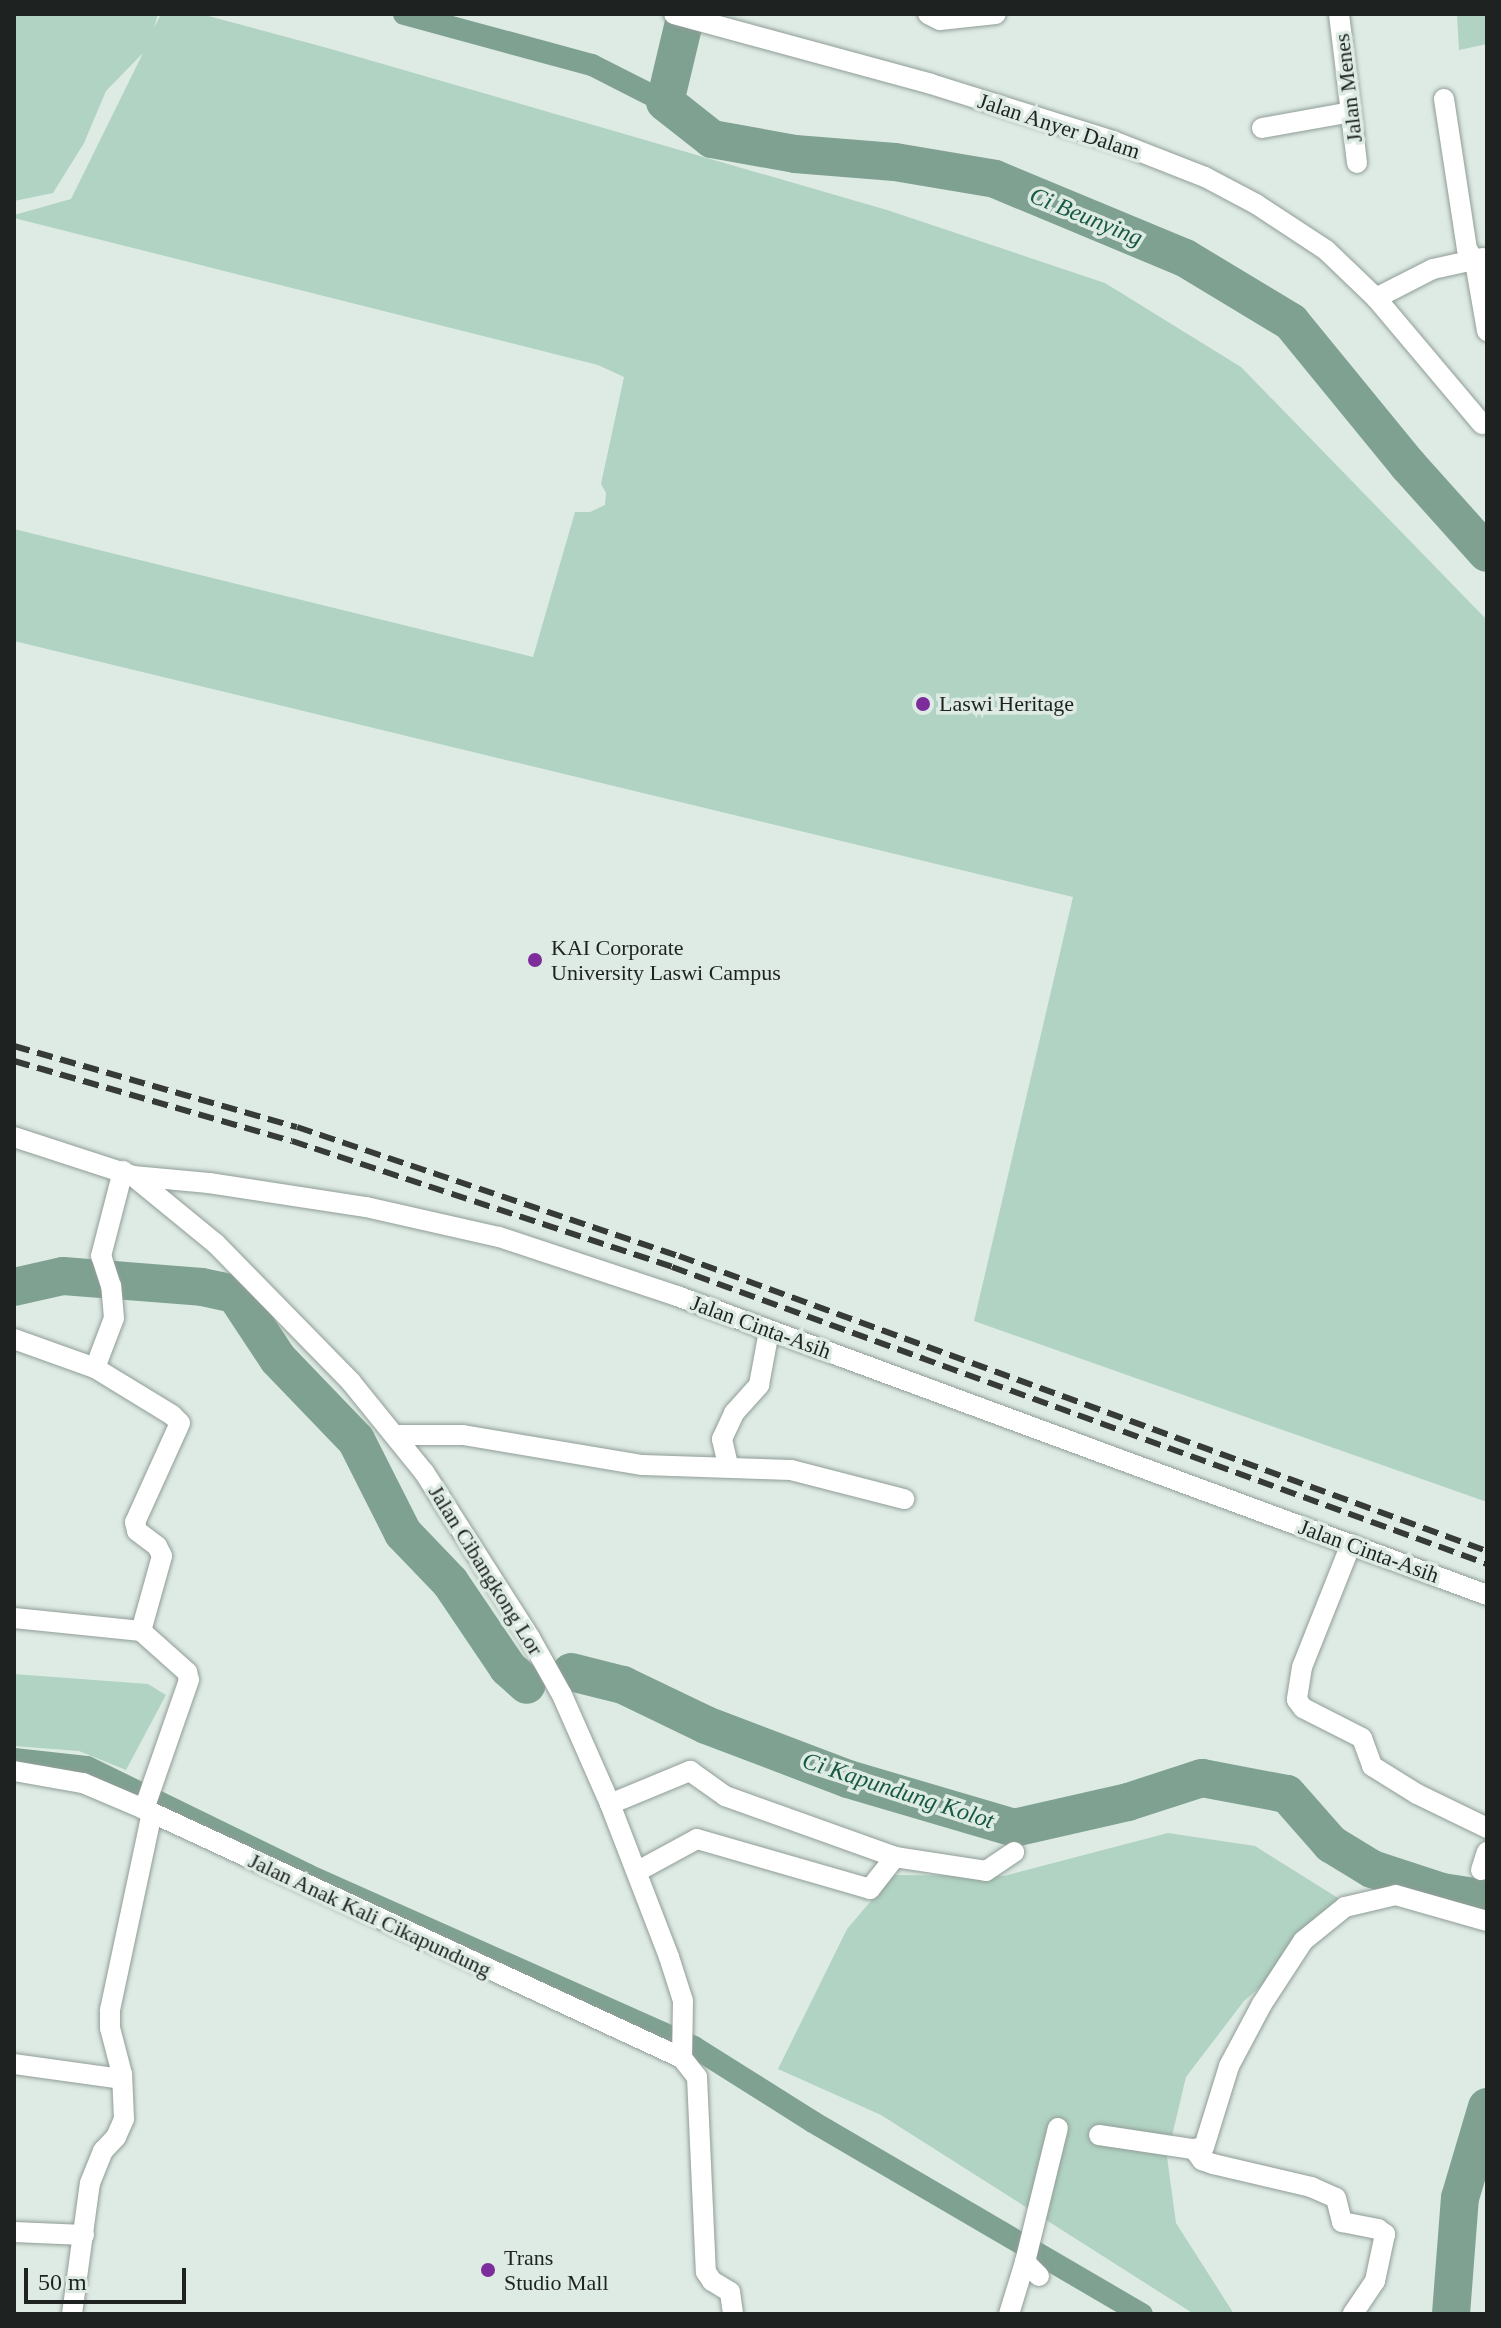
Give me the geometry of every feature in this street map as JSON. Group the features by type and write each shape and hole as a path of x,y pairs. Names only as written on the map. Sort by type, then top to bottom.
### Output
{"street":[{"name":"Jalan Anyer Dalam","path":"674,14 931,84 1113,141 1205,177 1312,240 1376,298 1482,424"},
{"path":"928,14 940,20 996,14"},
{"name":"Jalan Menes","path":"1339,14 1357,163"},
{"path":"1444,99 1467,249 1481,259 1487,331"},
{"path":"1262,128 1351,112"},
{"path":"1376,298 1433,269 1481,259"},
{"name":"Jalan Cinta-Asih","path":"14,1137 128,1174 366,1207 464,1228 614,1274 1487,1595"},
{"path":"95,1368 114,1318 102,1250 128,1174"},
{"name":"Jalan Cibangkong Lor","path":"128,1174 216,1244 351,1382 424,1472 530,1638 562,1695 638,1871 683,2001 682,2047"},
{"path":"728,1465 722,1439 734,1413 759,1385 769,1331"},
{"path":"14,1339 95,1368 180,1423 135,1522 137,1531 157,1546 162,1556 141,1631"},
{"path":"395,1435 463,1435 643,1465 728,1465 827,1477 904,1499"},
{"path":"1351,1544 1302,1667 1297,1700 1303,1708 1362,1738 1372,1766 1417,1794 1487,1828"},
{"path":"14,1618 141,1631 184,1669 189,1680 153,1776 110,2010 110,2028 122,2079 124,2119 116,2137 95,2165 72,2314"},
{"name":"Jalan Anak Kali Cikapundung","path":"14,1771 83,1783 148,1807 682,2047"},
{"path":"610,1804 680,1772 690,1771 725,1796 895,1857 986,1871 1008,1858"},
{"path":"638,1871 697,1839 870,1889 895,1857"},
{"path":"1099,2135 1194,2149 1207,2144 1229,2066 1245,2033 1309,1934 1345,1907 1391,1895 1487,1921"},
{"path":"682,2047 696,2074 706,2272 712,2281 730,2292 733,2314"},
{"path":"14,2064 122,2079"},
{"path":"1009,2314 1030,2266 1033,2224 1058,2128"},
{"path":"1194,2149 1202,2160 1213,2164 1311,2187 1336,2198 1342,2222 1378,2229 1385,2234 1375,2281 1353,2314"},
{"path":"14,2232 84,2235"}],"green space":[{"path":"14,14 158,14 154,28 161,14 201,14 331,49 887,210 1105,283 1241,367 1487,620 1487,1502 974,1321 1073,897 14,641 14,529 533,657 575,512 590,512 605,505 606,493 601,484 624,377 598,365 14,218 14,215 71,199 143,53 106,91 84,143 53,193 14,201"},
{"path":"1457,14 1487,14 1487,44 1459,50"},
{"path":"14,1674 148,1684 166,1695 126,1770 79,1751 14,1746"},
{"path":"1168,1833 1255,1846 1338,1898 1321,1934 1244,2001 1186,2077 1167,2157 1176,2223 1234,2314 1194,2314 881,2115 778,2069 847,1929 893,1875 1004,1876"}],"waterway":[{"path":"404,14 592,65 665,102"},
{"name":"Ci Beunying","path":"686,14 665,102 712,139 795,154 895,162 995,179 1185,258 1291,322 1408,465 1487,553"},
{"name":"Ci Kapundung Kolot","path":"14,1287 63,1276 202,1287 235,1294 278,1359 356,1440 403,1533 450,1582 508,1668 527,1685"},
{"name":"Ci Kapundung Kolot","path":"571,1672 623,1685 706,1725 848,1779 1014,1828 1128,1802 1202,1778 1287,1794 1331,1844 1372,1869 1442,1892 1487,1899"},
{"path":"14,1759 87,1767 308,1875 694,2047 813,2122 1142,2314"},
{"name":"Ci Kapundung Kolot","path":"1451,2314 1460,2198 1487,2107"}],"railway":[{"path":"14,1046 297,1127 679,1256 1487,1551"},
{"path":"14,1061 292,1141 672,1267 1487,1564"}],"place":[{"name":"Laswi Heritage","path":"923,704"},
{"name":"KAI Corporate University Laswi Campus","path":"535,960"},
{"name":"Trans Studio Mall","path":"488,2270"}]}
